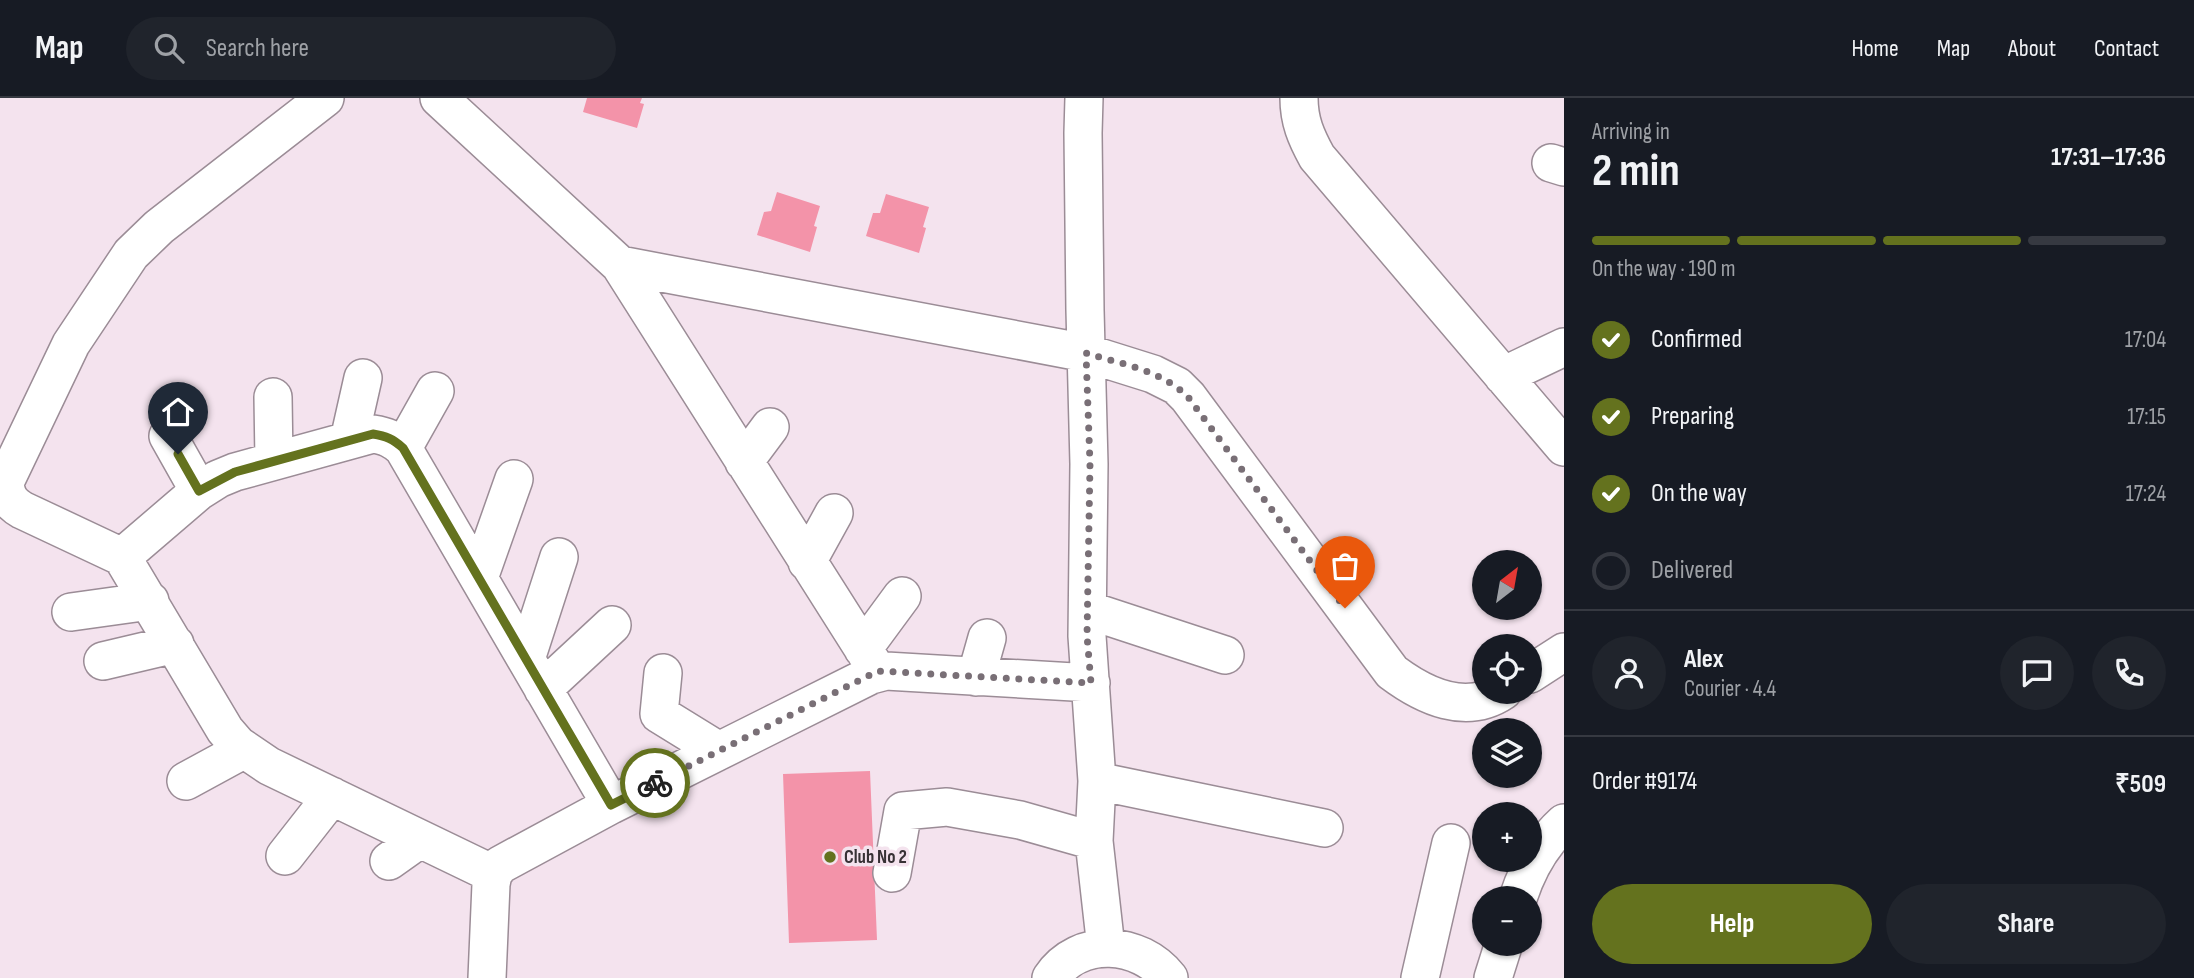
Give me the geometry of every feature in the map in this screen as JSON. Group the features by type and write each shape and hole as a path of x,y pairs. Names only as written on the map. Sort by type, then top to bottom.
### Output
{"street":[{"path":"325,98 159,227 131,254 71,344 5,482 6,493 12,504 22,510 122,557 225,730 243,750 269,766 493,874"},
{"path":"439,98 620,265 870,660 976,677 1091,683"},
{"path":"1084,98 1086,353 1090,464 1088,610 1097,781 1094,841 1106,948"},
{"path":"1299,98 1299,114 1304,133 1317,157 1564,447"},
{"path":"620,265 1086,353 1153,374 1177,386 1188,397 1392,671 1411,687 1454,702 1472,704"},
{"path":"1503,376 1564,347"},
{"path":"349,440 363,378"},
{"path":"403,448 435,391"},
{"path":"273,397 274,461"},
{"path":"744,462 770,427"},
{"path":"122,557 199,491 235,472 373,434 385,435 403,448 611,805"},
{"path":"167,436 199,491"},
{"path":"479,578 514,479"},
{"path":"807,562 834,513"},
{"path":"534,674 559,557"},
{"path":"487,978 493,874 510,858 719,751 870,660 902,596"},
{"path":"71,612 150,601"},
{"path":"1088,610 1224,655"},
{"path":"534,674 612,625"},
{"path":"976,677 987,638"},
{"path":"103,661 175,644"},
{"path":"1542,666 1564,652"},
{"path":"663,673 659,714 719,751"},
{"path":"186,781 243,750"},
{"path":"1097,781 1324,828"},
{"path":"285,856 332,796"},
{"path":"892,873 903,811 947,807 1020,820 1094,841"},
{"path":"1522,886 1538,855 1564,823"},
{"path":"389,862 420,839"},
{"path":"1420,978 1451,843"},
{"path":"1051,978 1074,957 1106,948 1119,948 1142,954 1161,968 1169,978"},
{"path":"1493,978 1500,956"}],"building":[{"path":"587,98 642,98 640,103 644,104 637,128 583,112"},
{"path":"777,192 820,206 810,252 757,235 764,212 771,211"},
{"path":"886,194 929,207 919,253 866,236 873,213 880,213"},
{"name":"Club No 2","path":"870,771 877,940 789,943 783,774"}],"way so far":[{"path":"655,783 878,671 1091,683 1087,636 1090,464 1086,353 1153,374 1177,386 1188,397 1345,608"}],"place":[{"name":"Club No 2","path":"830,857"}],"route":[{"path":"178,454 199,491 235,472 373,434 385,435 394,440 403,448 611,805 655,783"}]}
